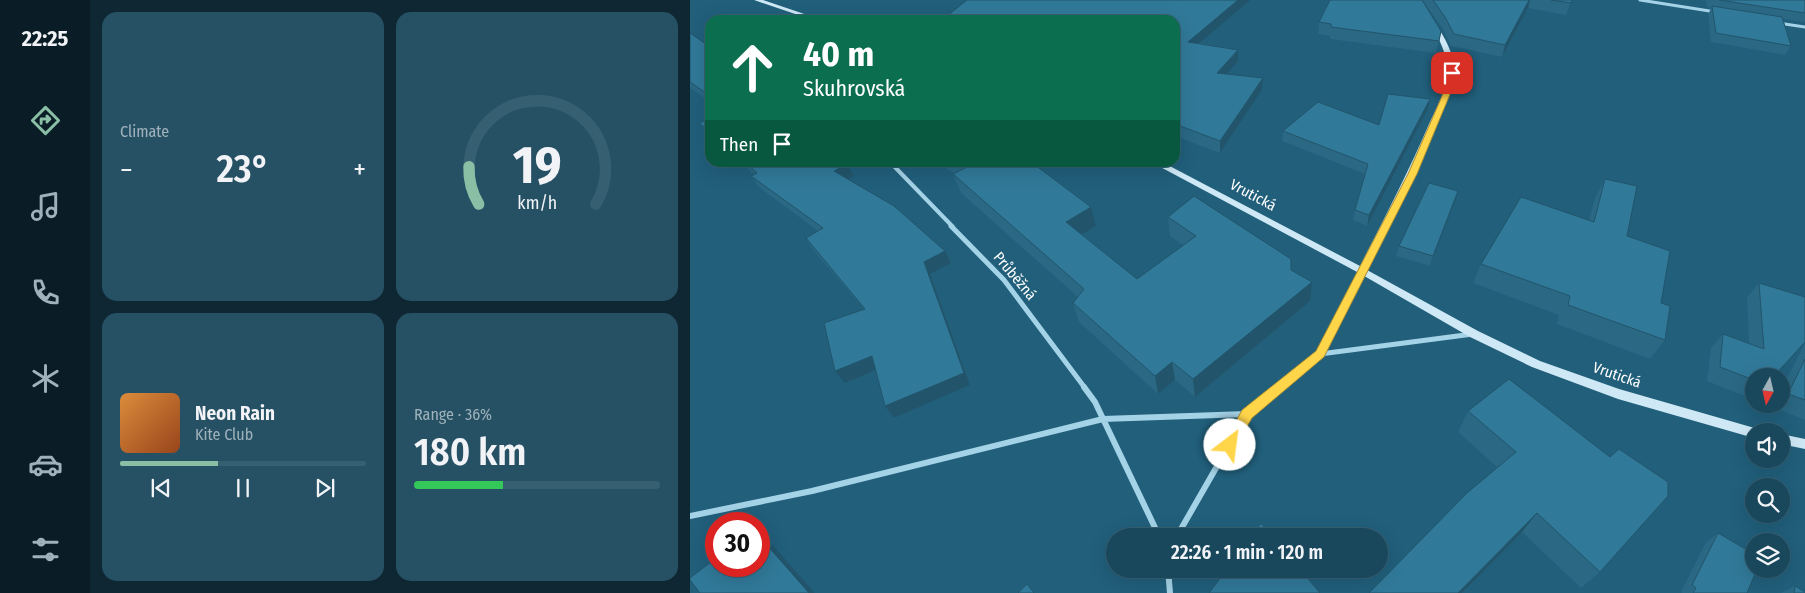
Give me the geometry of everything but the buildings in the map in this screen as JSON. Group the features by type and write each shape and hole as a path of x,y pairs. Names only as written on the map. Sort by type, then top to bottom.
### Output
{"street":[{"path":"756,0 803,15"},
{"path":"1640,0 1720,13"},
{"path":"1672,0 1673,5"},
{"path":"1182,528 1247,414 1320,354 1412,174 1450,87 1452,73 1448,49 1428,15"},
{"path":"1777,22 1805,27"},
{"name":"Průběžná","path":"895,167 1004,280 1094,402 1154,528"},
{"name":"Vrutická","path":"1164,167 1362,271 1474,334 1536,364 1618,394 1745,430"},
{"path":"1320,354 1474,334"},
{"path":"690,516 812,491 1103,419 1247,414"},
{"path":"1790,441 1805,444"},
{"path":"1169,578 1170,593"}],"route":[{"path":"1230,445 1247,414 1320,354 1412,174 1450,87 1452,73"}]}
